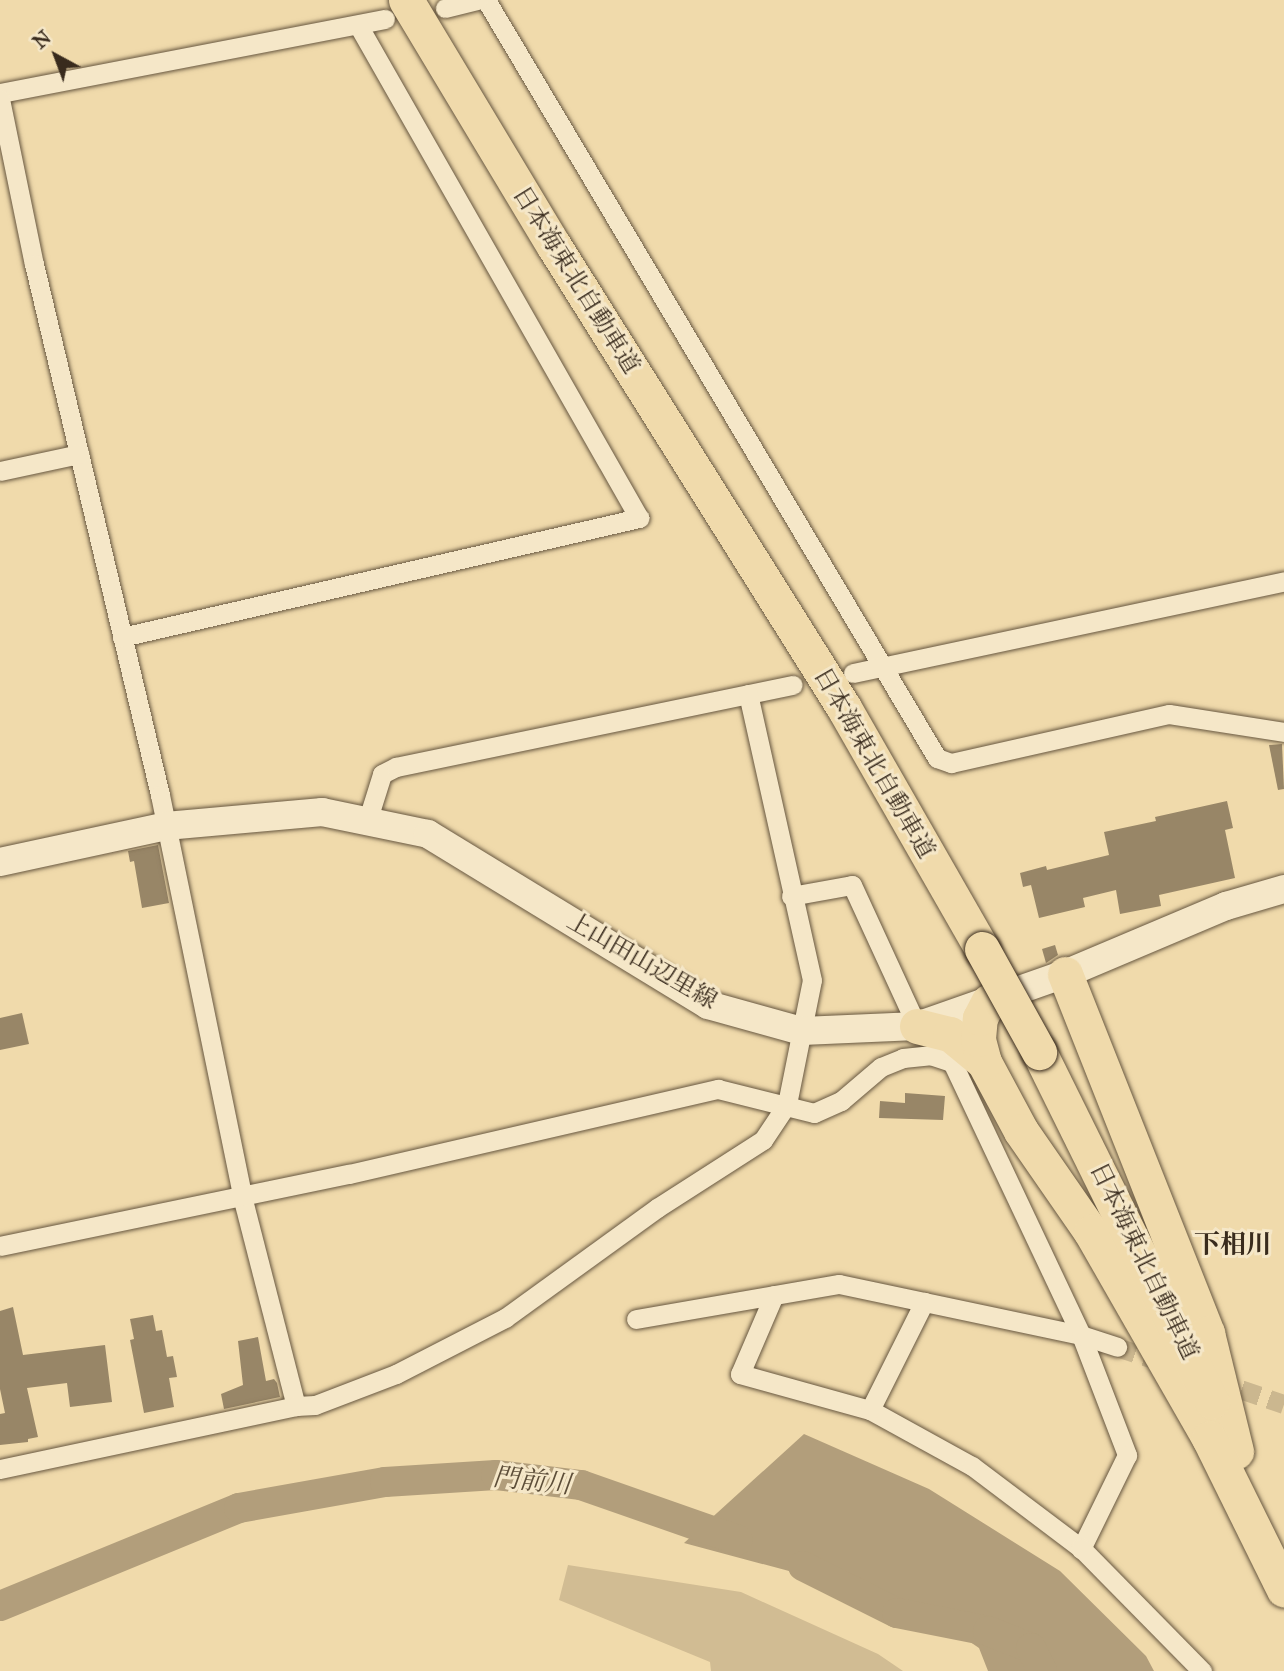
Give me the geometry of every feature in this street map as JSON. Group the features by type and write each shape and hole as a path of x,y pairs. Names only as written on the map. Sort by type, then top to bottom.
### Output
{"highway":[{"name":"日本海東北自動車道","path":"396,10 554,246 844,709 982,949 1039,1052 1150,1271 1284,1558"},
{"path":"1065,974 1206,1333 1236,1451"},
{"path":"988,1002 980,1018 978,1039 984,1062 1021,1131 1091,1232 1209,1438 1284,1590"},
{"path":"917,1026 950,1034 984,1062"}],"main road":[{"name":"上山田山辺里線","path":"0,862 166,826 322,812 428,834 708,1005 802,1031 917,1026 1065,974 1226,906 1284,889"}],"street":[{"path":"445,8 478,0"},
{"path":"486,0 937,758 951,763 1169,714 1284,732"},
{"path":"0,93 358,25 396,10"},
{"path":"122,636 639,518 358,25"},
{"path":"0,99 166,826 242,1196 296,1406"},
{"path":"0,471 79,454"},
{"path":"853,673 1284,581"},
{"path":"367,822 382,774 396,766 793,685"},
{"path":"0,1469 296,1406 315,1405 396,1374 505,1318 657,1208 763,1140 788,1104 812,980 791,896 748,694"},
{"path":"791,896 852,886 917,1026"},
{"path":"0,1246 242,1196 718,1089 788,1104 814,1113 841,1101 881,1067 904,1058 930,1055 952,1062 1081,1335 1127,1455 1082,1549"},
{"path":"636,1319 839,1284 1081,1335 1117,1347"},
{"path":"774,1295 740,1374 870,1410 972,1466 1082,1549 1202,1671"},
{"path":"870,1410 924,1302"}],"shaded area":[{"path":"804,1434 929,1489 1060,1571 1146,1656 1154,1671 988,1671 979,1648 916,1605 684,1543"},
{"path":"568,1565 741,1592 878,1654 903,1671 711,1671 710,1662 559,1600"}],"building":[{"path":"1282,744 1284,789 1278,790 1269,745"},
{"path":"1227,801 1233,828 1225,830 1235,878 1159,895 1161,906 1120,914 1116,890 1083,898 1085,907 1039,918 1031,885 1023,887 1020,873 1046,866 1047,870 1109,855 1104,832"},
{"path":"158,845 169,903 142,908 134,861 130,862 128,851"},
{"path":"1055,945 1058,955 1046,963 1042,949"},
{"path":"22,1013 29,1044 0,1050 0,1018"},
{"path":"905,1093 945,1096 943,1120 879,1118 880,1101 905,1103"},
{"path":"13,1307 23,1355 105,1345 112,1402 70,1407 67,1383 27,1388 38,1437 28,1439 28,1442 0,1445 0,1414 5,1413 0,1389 0,1311"},
{"path":"153,1315 156,1331 162,1330 167,1357 173,1356 177,1377 169,1378 174,1407 144,1413 130,1340 134,1339 130,1319"},
{"path":"258,1337 266,1381 274,1379 280,1397 224,1409 221,1394 243,1385 238,1341"}],"waterway":[{"name":"門前川","path":"0,1606 239,1508 385,1482 496,1475 581,1485 738,1540"},
{"name":"門前川","path":"803,1566 897,1613 988,1631 1031,1648 1042,1671"}],"tunnel":[{"path":"1117,1347 1166,1363"},
{"path":"1214,1380 1284,1404"}],"district":[{"name":"下相川","path":"1233,1245"}]}
